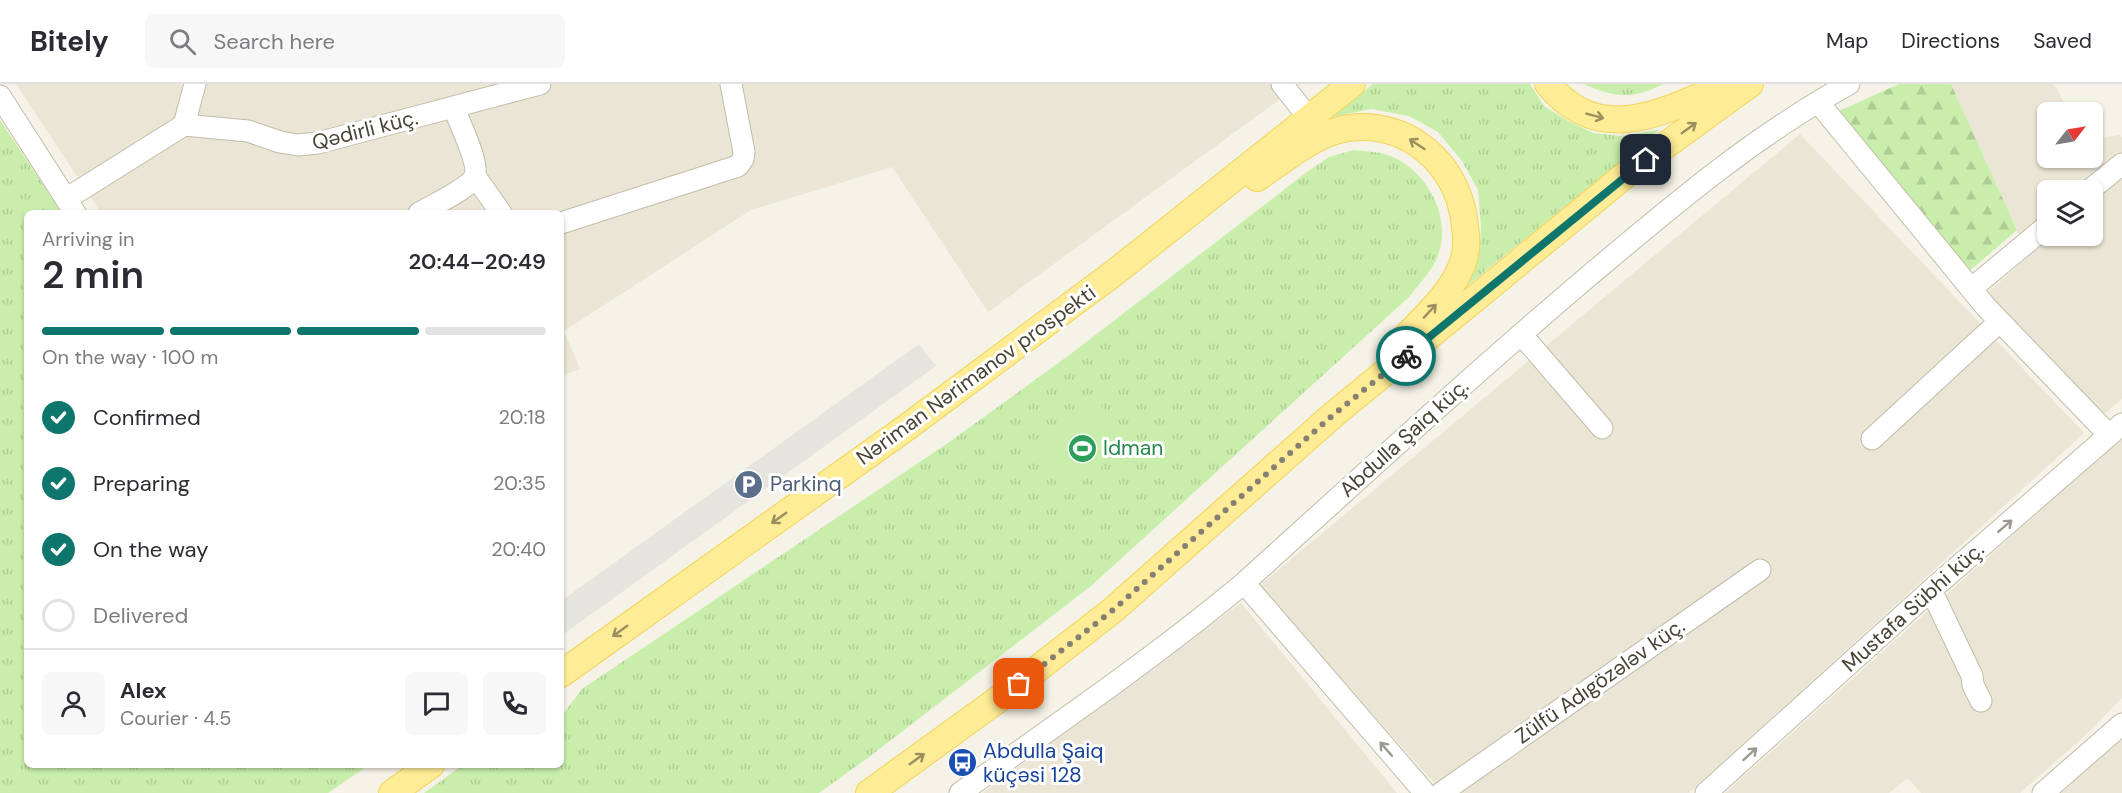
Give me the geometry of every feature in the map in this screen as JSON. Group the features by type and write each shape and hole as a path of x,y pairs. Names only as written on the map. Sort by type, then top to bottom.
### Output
{"main road":[{"name":"Nəriman Nərimanov prospekti","path":"564,672 903,430 1114,273 1352,84"},
{"path":"1548,84 1558,96 1576,110 1595,117 1614,120 1637,118 1669,109 1727,84"},
{"path":"869,793 1000,698 1113,610 1333,415 1629,172 1750,84"},
{"path":"1114,273 1295,152 1334,132 1348,128 1377,128 1406,136 1431,152 1450,177 1463,207 1467,234 1464,258 1458,274 1440,299 1333,415"},
{"path":"392,793 427,768"}],"street":[{"path":"0,96 71,206 184,124 195,84"},
{"name":"Qədirli küç.","path":"184,124 248,131 297,146 318,143 540,84"},
{"path":"564,222 738,166 744,152 731,84"},
{"path":"1282,84 1308,117"},
{"name":"Abdulla Şaiq küç.","path":"960,793 1105,690 1208,613 1521,334 1706,178 1818,102 1849,84"},
{"path":"1818,102 1999,322 2115,430"},
{"path":"424,210 468,184 475,176 476,167 454,108"},
{"path":"2102,180 2122,164"},
{"path":"475,176 499,210"},
{"path":"1971,289 2037,234"},
{"path":"1872,439 1999,322"},
{"path":"1521,334 1602,428"},
{"name":"Mustafa Sübhi küç.","path":"1706,793 1932,590 2115,430"},
{"name":"Zülfü Adıgözələv küç.","path":"1441,793 1760,570"},
{"path":"1244,582 1425,793"},
{"path":"1932,590 1972,676 1973,685 1981,701"},
{"path":"2043,793 2122,724"}],"shaded area":[{"path":"16,84 1301,84 988,312 892,167 751,210 564,331 564,210 99,210"},
{"path":"1951,84 2054,84 2064,102 2037,102 2037,168 2103,168 2103,138 2120,135 2122,138 2122,399 2102,416 1986,294 2029,256"},
{"path":"1800,134 2084,433 1689,793 1443,793 1259,586"},
{"path":"564,331 580,369 564,375"},
{"name":"Parkinq","path":"919,344 936,366 564,634 564,599"},
{"path":"2122,437 2122,698 2089,732 2020,793 1921,793 1908,778 1889,793 1725,793"},
{"path":"1241,603 1397,793 983,793"},
{"path":"2122,737 2122,793 2061,793"}],"green space":[{"path":"1373,84 1530,84 1544,106 1593,133 1621,136 1659,130 1467,286 1480,249 1478,190 1462,161 1438,132 1409,116 1371,109 1327,118"},
{"path":"1584,84 1663,84 1643,92 1624,95 1605,92"},
{"path":"1899,84 1951,84 2017,230 1966,274 1839,111"},
{"path":"0,120 60,210 24,210 24,768 365,768 328,793 0,793"},
{"path":"1354,150 1382,153 1404,163 1427,186 1440,217 1442,233 1440,249 1432,268 1409,297 1091,586 819,793 424,793 459,768 564,768 564,713 582,689 948,443 1072,353 1329,157"},
{"name":"Idman","path":"1098,402 1131,443 1066,494 1034,453"}],"way so far":[{"path":"1019,684 1113,610 1333,415 1406,356"}],"place":[{"name":"Idman","path":"1082,448"},
{"name":"Parkinq","path":"749,484"},
{"name":"Abdulla Şaiq küçəsi 128","path":"962,763"}],"route":[{"path":"1406,356 1646,160"}]}
